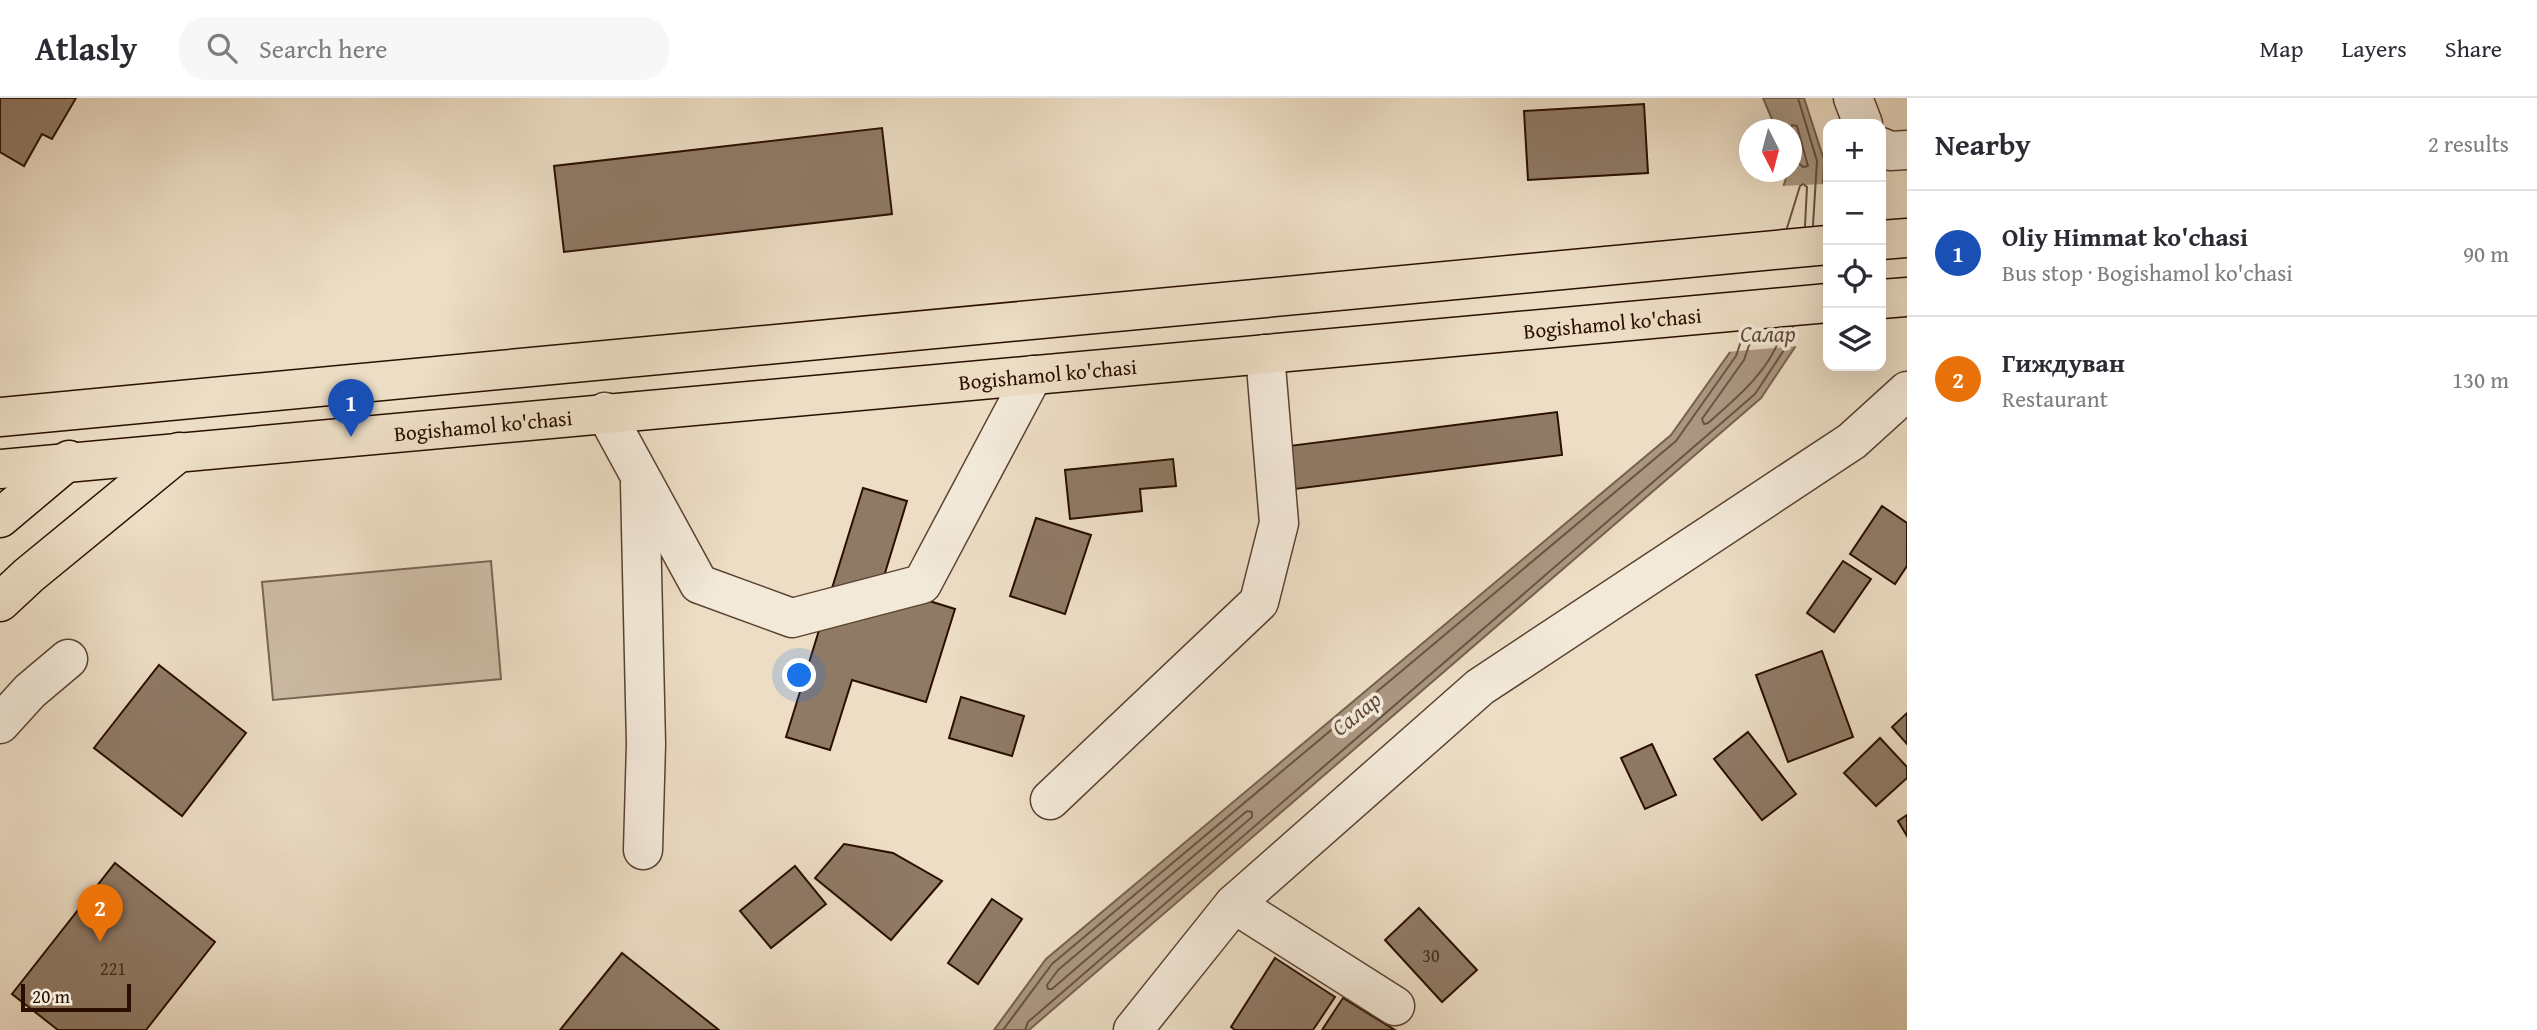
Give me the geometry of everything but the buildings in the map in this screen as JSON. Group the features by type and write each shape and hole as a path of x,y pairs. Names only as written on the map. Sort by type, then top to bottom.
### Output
{"main road":[{"path":"0,417 1823,245"},
{"name":"Bogishamol ko'chasi","path":"0,469 1823,303"},
{"path":"601,361 605,412"},
{"path":"0,602 179,452 138,404"},
{"path":"0,518 138,404"}],"street":[{"path":"1853,98 1861,119"},
{"path":"1886,150 1890,152 1907,150"},
{"path":"1050,800 1259,602 1279,523 1265,354"},
{"path":"605,412 699,584 792,618 922,584 1033,375"},
{"path":"1133,1030 1234,904 1480,687 1852,441 1907,391"},
{"path":"640,479 646,744 643,850"},
{"path":"0,724 30,691 68,659"},
{"path":"1234,904 1395,1006"}],"shaded area":[{"path":"491,561 501,679 273,700 262,582"}],"water":[{"name":"Салар","path":"1763,98 1804,98 1823,157 1823,178 1819,252 1795,347 1761,398 1029,1030 994,1030 1046,959 1671,435 1730,352 1785,182 1802,182 1802,119 1772,119"}],"pier":[{"path":"1823,184 1822,253 1799,346 1726,352 1780,186"}],"place":[{"name":"Oliy Himmat ko'chasi","path":"351,437"},
{"name":"Гиждуван","path":"100,942"}]}
